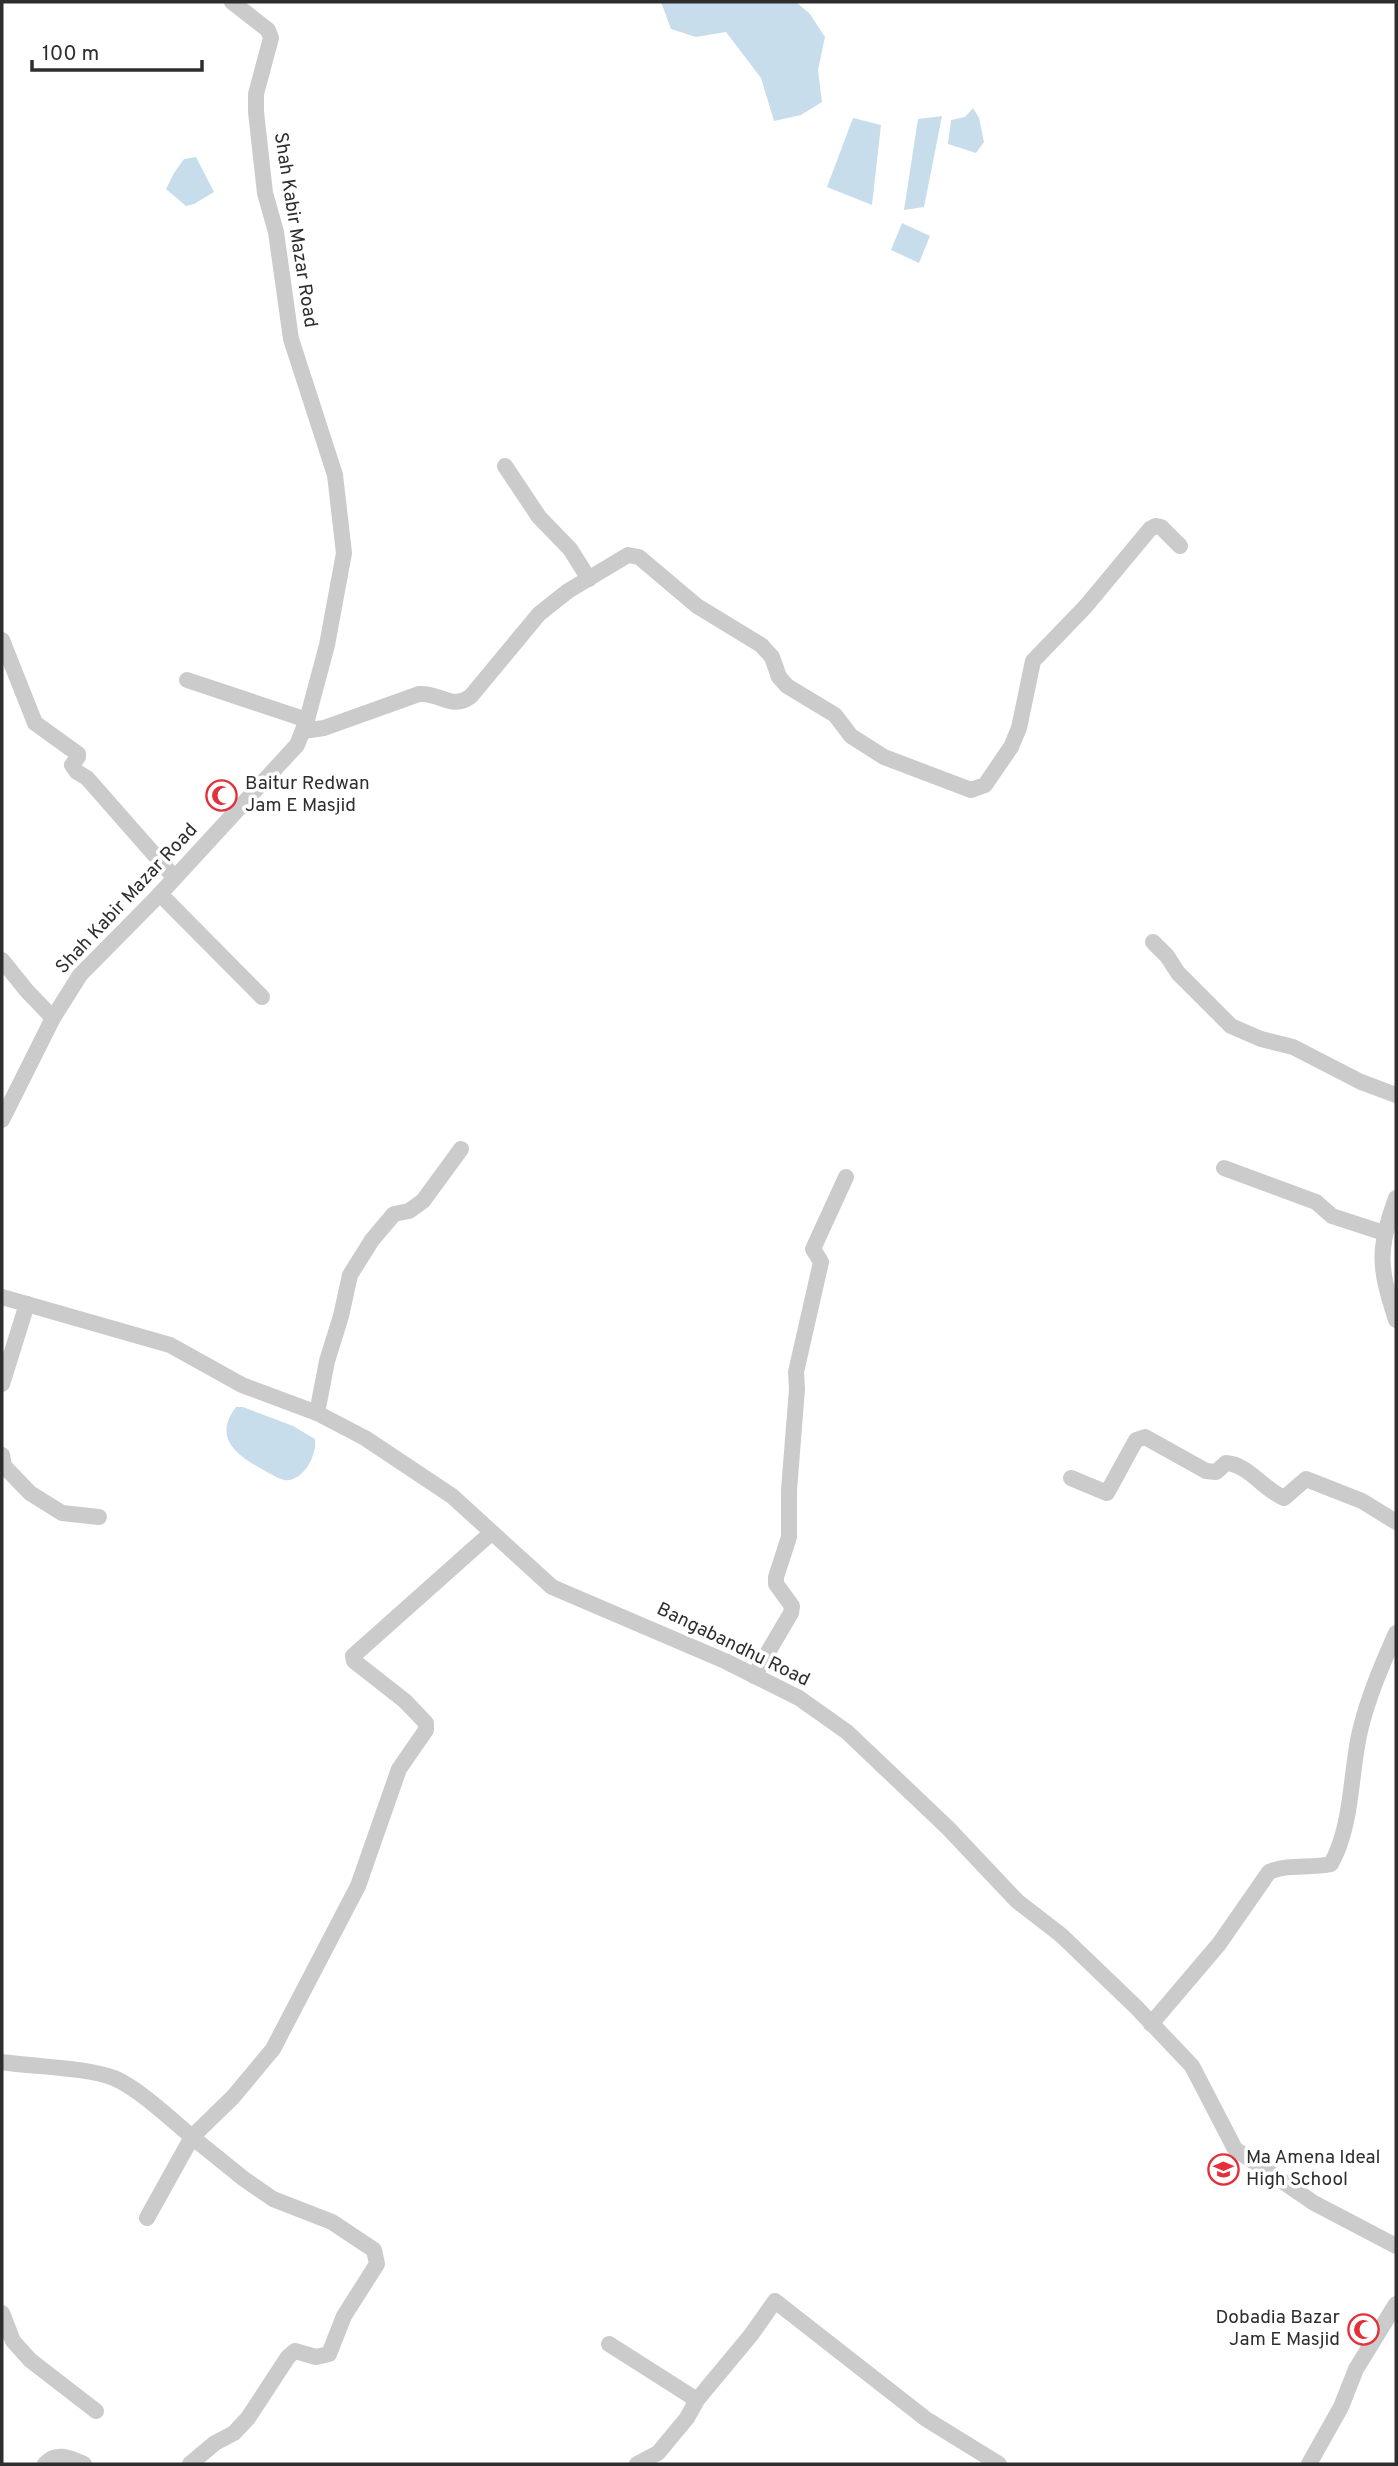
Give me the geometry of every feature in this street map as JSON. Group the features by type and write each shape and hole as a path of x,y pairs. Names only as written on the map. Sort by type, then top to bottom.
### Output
{"street":[{"name":"Shah Kabir Mazar Road","path":"2,1119 53,1018 80,975 160,894 297,745 305,726 327,645 344,553 335,475 291,339 276,232 265,193 256,103 271,38 268,30 232,2"},
{"path":"505,466 539,517 570,550 589,579"},
{"path":"187,680 305,726 324,728 419,694 428,694 452,703 463,702 471,696 539,614 568,591 628,555 639,557 696,606 761,645 772,657 779,677 787,686 835,715 851,736 884,757 971,790 985,785 1011,747 1019,728 1033,661 1044,647 1086,606 1150,529 1161,527 1180,546"},
{"path":"2,640 35,723 78,754 72,765 77,772 87,778 174,877"},
{"path":"160,894 262,997"},
{"path":"1153,942 1167,956 1178,973 1231,1026 1261,1039 1293,1048 1361,1082 1396,1095"},
{"path":"2,960 53,1018"},
{"path":"317,1413 327,1362 350,1275 372,1240 394,1214 409,1210 424,1201 461,1149"},
{"path":"1224,1168 1316,1202 1332,1216 1384,1233"},
{"path":"754,1676 791,1613 792,1606 776,1584 776,1577 789,1537 796,1372 821,1262 813,1249 846,1177"},
{"path":"1396,1198 1381,1251 1385,1282 1396,1320"},
{"name":"Bangabandhu Road","path":"2,1297 170,1345 242,1385 317,1413 365,1438 452,1496 552,1587 799,1698 847,1732 948,1828 1017,1901 1061,1935 1192,2066 1234,2149 1314,2203 1396,2246"},
{"path":"2,1384 27,1304"},
{"path":"1071,1478 1107,1493 1136,1440 1145,1437 1206,1471 1216,1472 1226,1463 1234,1464 1284,1498 1306,1479 1362,1501 1396,1522"},
{"path":"2,1455 4,1466 30,1493 62,1513 99,1517"},
{"path":"147,2218 192,2137 233,2097 273,2049 358,1886 399,1769 426,1730 426,1723 405,1701 354,1661 353,1656 491,1534"},
{"path":"1151,2024 1219,1944 1269,1872 1282,1866 1319,1867 1331,1864 1341,1846 1360,1730 1379,1669 1396,1633"},
{"path":"2,2062 68,2069 113,2078 126,2085 273,2199 332,2221 374,2250 377,2264 344,2316 329,2354 316,2357 295,2351 288,2357 248,2418 234,2433 215,2443 190,2464"},
{"path":"638,2464 658,2454 775,2301 926,2419 999,2464"},
{"path":"1309,2464 1341,2406 1356,2369 1396,2304"},
{"path":"2,2313 13,2341 30,2360 96,2411"},
{"path":"609,2344 697,2400"},
{"path":"45,2464 48,2460 60,2456 84,2464"}],"water":[{"path":"661,2 796,2 810,14 825,37 818,70 822,102 801,115 774,121 761,78 726,32 696,37 671,29"},
{"path":"973,108 979,118 984,142 976,153 948,144 951,120 965,117"},
{"path":"942,116 924,207 904,210 918,119"},
{"path":"853,118 881,125 872,205 827,187"},
{"path":"196,157 214,192 186,206 166,189 184,159"},
{"path":"902,223 930,236 919,263 891,250"},
{"path":"236,1407 243,1407 293,1426 315,1439 313,1456 303,1473 293,1479 283,1480 239,1454 228,1438 227,1429"}],"place":[{"name":"Baitur Redwan Jam E Masjid","path":"222,795"},
{"name":"Ma Amena Ideal High School","path":"1223,2169"},
{"name":"Dobadia Bazar Jam E Masjid","path":"1363,2329"}]}
